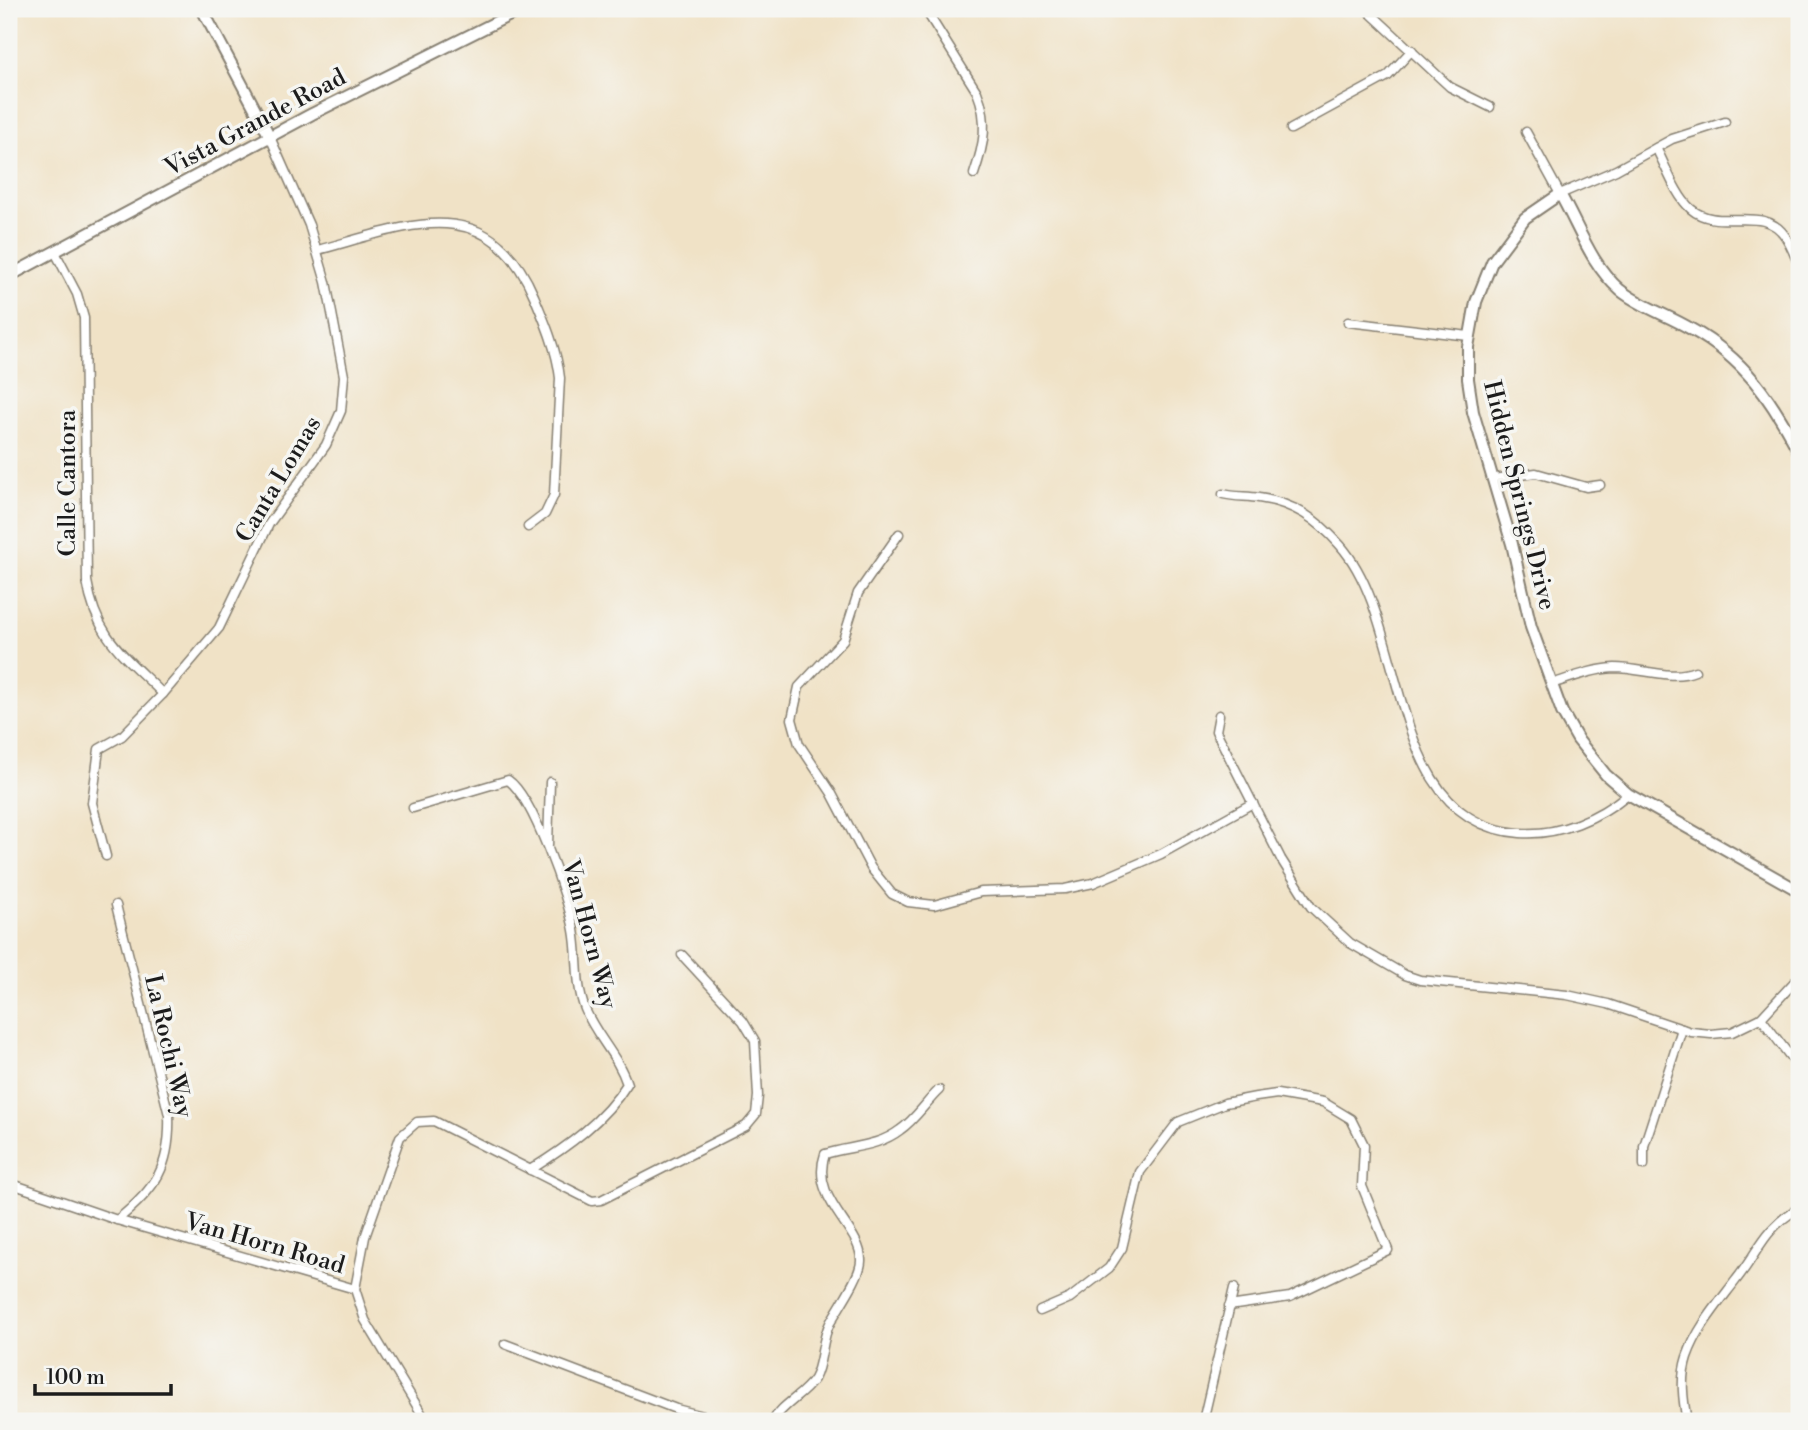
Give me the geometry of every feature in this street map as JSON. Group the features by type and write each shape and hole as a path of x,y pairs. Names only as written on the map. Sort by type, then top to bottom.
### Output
{"street":[{"name":"Canta Lomas","path":"106,856 92,803 99,749 122,736 163,694 219,628 269,524 326,445 338,422 343,399 344,376 318,250 270,137 202,9"},
{"name":"Vista Grande Road","path":"9,276 270,137 522,9"},
{"path":"925,9 977,92 982,107 984,142 974,174"},
{"path":"1366,9 1450,87 1490,107"},
{"path":"1291,129 1388,76 1412,50"},
{"name":"Hidden Springs Drive","path":"1725,122 1656,148 1616,170 1560,194 1525,218 1492,262 1476,302 1469,336 1470,396 1531,627 1562,712 1583,746 1628,794 1799,891"},
{"path":"1526,132 1590,251 1607,277 1636,301 1696,331 1731,354 1767,394 1799,452"},
{"path":"1656,148 1684,202 1692,210 1712,220 1751,219 1769,223 1785,236 1799,265"},
{"path":"318,250 402,228 450,223 482,233 501,246 517,262 539,308 558,362 560,378 554,495 545,514 528,527"},
{"name":"Calle Cantora","path":"55,252 77,293 85,327 87,581 91,606 106,637 163,694"},
{"path":"1348,321 1469,336"},
{"path":"1493,479 1535,473 1586,487 1600,485"},
{"path":"1223,494 1264,498 1298,508 1323,527 1345,551 1359,571 1374,605 1422,762 1440,792 1457,809 1488,826 1511,832 1534,833 1556,830 1591,818 1628,794"},
{"path":"899,534 858,593 843,640 799,687 792,719 799,744 831,792 871,868 891,894 908,902 934,905 981,892 1065,889 1093,883 1161,854 1253,803"},
{"path":"1552,684 1587,672 1613,668 1646,670 1680,677 1695,671"},
{"path":"1219,715 1216,731 1281,859 1311,907 1343,938 1376,961 1420,980 1567,995 1608,1004 1682,1029 1721,1034 1742,1028 1761,1018 1799,976"},
{"path":"413,808 508,779 517,786 548,851"},
{"name":"Van Horn Way","path":"530,1170 568,1146 615,1103 627,1084 617,1061 585,1009 580,989 574,929 548,851 550,782"},
{"name":"La Rochi Way","path":"116,905 169,1115 170,1133 163,1169 146,1197 117,1220"},
{"name":"Van Horn Road","path":"9,1183 117,1220 355,1289 365,1237 404,1130 416,1122 434,1121 587,1200 601,1200 746,1126 756,1114 758,1096 755,1041 743,1021 682,955"},
{"path":"1761,1018 1799,1069"},
{"path":"1644,1165 1644,1146 1682,1029"},
{"path":"773,1421 815,1377 828,1326 862,1265 861,1253 832,1204 823,1180 820,1168 825,1154 877,1143 890,1137 903,1128 939,1090"},
{"path":"1040,1311 1070,1298 1109,1268 1122,1248 1140,1172 1178,1122 1225,1103 1277,1094 1323,1102 1352,1119 1359,1131 1364,1145 1362,1186 1388,1250 1290,1297 1229,1306"},
{"path":"1687,1421 1683,1398 1684,1372 1688,1356 1704,1321 1736,1280 1757,1245 1777,1222 1796,1210 1799,1220"},
{"path":"1203,1421 1234,1288"},
{"path":"355,1289 366,1320 426,1421"},
{"path":"505,1344 676,1409 723,1421"}]}
